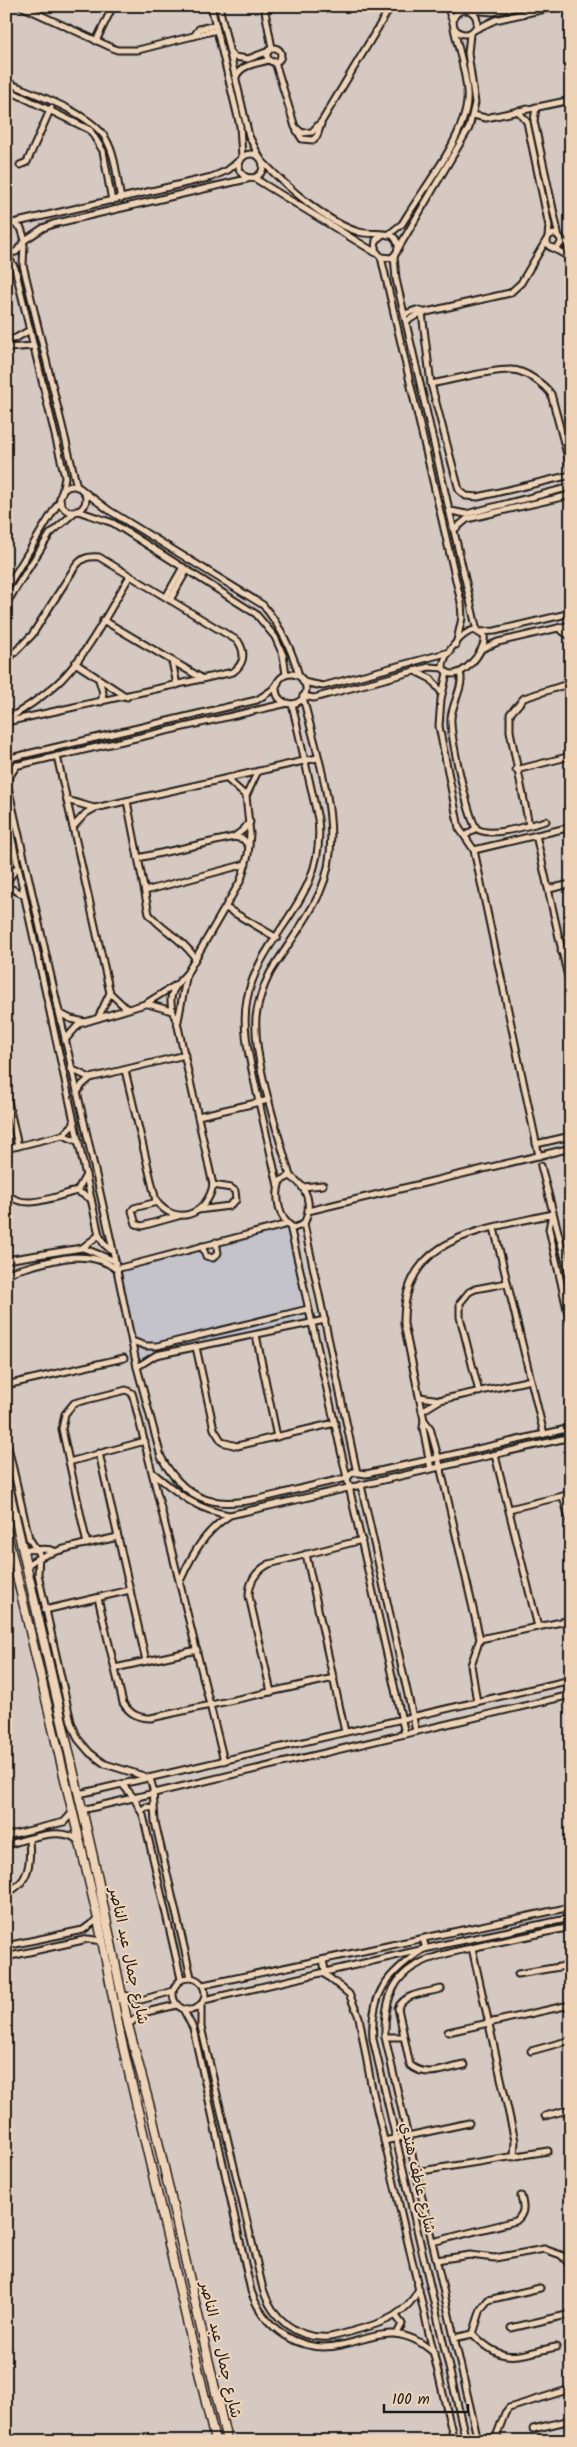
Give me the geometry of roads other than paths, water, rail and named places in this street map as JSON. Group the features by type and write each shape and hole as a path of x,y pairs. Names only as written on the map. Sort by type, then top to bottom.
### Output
{"main road":[{"name":"شارع جمال عبد الناصر","path":"6,1477 79,1794 121,1994 151,2111 170,2201 227,2441"},
{"name":"شارع جمال عبد الناصر","path":"6,1530 9,1554 42,1682 98,1920 120,2034 166,2224 215,2441"},
{"path":"38,1666 49,1663"},
{"path":"42,1682 46,1679 53,1680"},
{"path":"161,2204 167,2205 170,2201"},
{"path":"166,2224 170,2221 176,2223"}],"street":[{"path":"21,6 118,50 128,51 194,36 199,29 216,27"},
{"path":"96,41 113,6"},
{"path":"211,6 240,126 241,158 239,170 246,177 253,178 388,259 394,256 464,139 473,115 474,90 468,46 476,19 467,8"},
{"path":"220,6 249,136 263,162 294,192 345,226 358,232 388,235 396,240 398,249"},
{"path":"264,6 270,49 267,54 272,61 295,128 307,133 315,129 322,121 391,6"},
{"path":"388,235 402,224 457,136 466,114 468,91 454,25 447,6"},
{"path":"484,12 492,6"},
{"path":"454,25 459,11 467,8 484,12 522,6"},
{"path":"454,25 463,35 495,20 559,6"},
{"path":"230,52 234,57 241,59 248,59 270,49 278,49 281,54 280,59 243,68 238,71 236,78"},
{"path":"6,82 54,103 95,125 107,140 113,157 120,199"},
{"path":"6,90 90,130 100,143 105,159 112,201"},
{"path":"473,115 486,118 571,100"},
{"path":"20,166 27,162 54,103"},
{"path":"536,107 534,121 560,238 559,245 541,251"},
{"path":"407,321 422,312 468,304 510,293 521,283 548,238 550,226 527,122 518,111"},
{"path":"6,224 212,177 252,153 259,156"},
{"path":"105,159 113,157"},
{"path":"6,589 60,500 64,476 15,268 6,254 16,252 43,228 53,224 253,178 263,170 263,162"},
{"path":"6,604 50,534 85,504 86,499 80,488 23,266 24,232 13,223"},
{"path":"548,238 552,234 560,238 571,249"},
{"path":"382,235 375,243 461,602 462,618 456,644"},
{"path":"548,238 552,248 571,258"},
{"path":"394,256 396,279 478,631 485,639 483,649"},
{"path":"405,314 416,310 422,312"},
{"path":"422,312 432,384 456,485 462,493 478,497 571,475"},
{"path":"30,330 7,341 8,347 34,346"},
{"path":"432,384 506,370 523,373 545,387 551,394 571,469"},
{"path":"62,493 68,487 80,488 110,511 263,606 277,623 288,642 299,676 303,682 303,697 330,816 331,856 320,894 270,973 259,1002 256,1017 257,1047 269,1100 290,1176 303,1187 307,1197 308,1211 304,1224 357,1473"},
{"path":"455,528 466,516 571,487"},
{"path":"451,511 466,516 571,495"},
{"path":"60,500 66,510 77,511 113,524 256,614 264,621 279,646 286,674"},
{"path":"6,662 32,635 81,560 90,556 99,557 238,641 243,658 238,669 233,672 127,697 6,721"},
{"path":"168,599 185,569"},
{"path":"6,721 49,691 75,663 130,576"},
{"path":"443,668 444,659 466,633 495,631 571,613"},
{"path":"103,620 204,679"},
{"path":"303,697 314,698 433,666 443,668 447,673 454,676 460,673 483,649 498,642 571,625"},
{"path":"558,628 571,637"},
{"path":"303,682 323,686 450,652"},
{"path":"172,661 177,685"},
{"path":"75,663 127,697"},
{"path":"415,670 431,679 442,693"},
{"path":"6,759 257,700 272,690 286,674 293,673 299,676"},
{"path":"447,673 439,712 441,740 458,821 474,850 539,1156"},
{"path":"460,673 462,681 453,706 452,731 476,828 481,832 490,833 546,821"},
{"path":"99,679 103,693 101,702"},
{"path":"278,683 279,696 290,704 318,819 319,855 306,889 252,983 245,1016 248,1049 278,1186 279,1208 289,1225 405,1734"},
{"path":"529,825 516,770 509,726 514,707 524,698 571,683"},
{"path":"6,768 296,704 303,697"},
{"path":"78,742 80,751"},
{"path":"57,756 110,993 127,1009"},
{"path":"516,770 571,756"},
{"path":"73,827 79,819 95,808 317,758"},
{"path":"17,765 12,771 8,787 111,1241 111,1250 115,1261 137,1367 161,1457 179,1483 205,1499 235,1504 347,1478 352,1473 366,1474 571,1428"},
{"path":"246,796 258,771"},
{"path":"177,1022 187,973 241,880 250,846 250,821 246,796 241,789 226,778"},
{"path":"67,800 95,808"},
{"path":"127,801 149,914 160,926 182,942 194,958"},
{"path":"6,812 91,1199 100,1235 104,1244 111,1250"},
{"path":"138,858 234,836 243,830 250,821"},
{"path":"8,827 16,825"},
{"path":"474,850 571,827"},
{"path":"465,836 476,828"},
{"path":"6,835 12,840"},
{"path":"536,835 549,889 560,951 571,991"},
{"path":"234,836 243,839 250,846"},
{"path":"144,891 246,864"},
{"path":"18,866 6,884 24,895"},
{"path":"549,889 571,884"},
{"path":"226,908 277,938"},
{"path":"560,951 571,948"},
{"path":"65,1040 73,1029 85,1022 145,1004 175,986 187,973"},
{"path":"175,986 172,994 172,1011 177,1022 185,1055 212,1185 211,1194 198,1210"},
{"path":"98,1018 110,993"},
{"path":"145,1004 159,1006 172,1011"},
{"path":"59,1012 71,1019 85,1022"},
{"path":"77,1094 82,1085 90,1078 185,1055"},
{"path":"71,1069 90,1078"},
{"path":"125,1070 157,1202 163,1209 172,1214 183,1215"},
{"path":"6,1092 18,1146"},
{"path":"198,1116 269,1100"},
{"path":"6,1149 63,1134 75,1123"},
{"path":"77,1134 85,1132"},
{"path":"63,1134 79,1142"},
{"path":"536,1144 571,1136"},
{"path":"308,1211 571,1148"},
{"path":"541,1166 571,1282"},
{"path":"76,1191 86,1176"},
{"path":"278,1186 284,1177 290,1176"},
{"path":"157,1202 134,1208 132,1211 136,1224 142,1226 198,1210 228,1206 236,1200 235,1191 231,1188 212,1185"},
{"path":"303,1187 323,1186"},
{"path":"6,1193 19,1202 27,1203 76,1191 91,1199"},
{"path":"431,1469 423,1428 424,1420 420,1397 404,1324 406,1293 412,1279 424,1260 441,1245 455,1238 552,1214"},
{"path":"552,1214 549,1229 571,1327"},
{"path":"6,1273 80,1256 100,1259 116,1269 216,1242 289,1225 294,1228 304,1224"},
{"path":"494,1228 544,1434"},
{"path":"8,1260 82,1248 100,1235"},
{"path":"202,1246 206,1256 213,1258 218,1253 216,1242"},
{"path":"82,1248 115,1261"},
{"path":"479,1392 460,1317 460,1303 468,1292 475,1289 507,1283"},
{"path":"132,1341 146,1346 157,1346 308,1309"},
{"path":"137,1367 153,1356 325,1320"},
{"path":"240,1326 242,1338"},
{"path":"256,1335 277,1437"},
{"path":"196,1347 217,1436 230,1446 335,1423"},
{"path":"6,1385 124,1358"},
{"path":"422,1411 440,1400 531,1380"},
{"path":"87,1544 62,1424 68,1409 78,1401 119,1390 129,1391 134,1396 224,1761"},
{"path":"420,1397 440,1400"},
{"path":"424,1420 430,1428 441,1467 480,1639 471,1665 477,1702"},
{"path":"180,1581 195,1548 204,1535 230,1515 571,1437"},
{"path":"6,1438 29,1538 39,1557 37,1572 45,1610 71,1722 78,1739 105,1764 150,1778"},
{"path":"69,1462 145,1441"},
{"path":"99,1453 146,1661"},
{"path":"495,1454 538,1628"},
{"path":"153,1472 181,1497 196,1506 230,1515"},
{"path":"361,1485 416,1732"},
{"path":"509,1509 571,1494"},
{"path":"563,1496 571,1526"},
{"path":"27,1566 39,1557 54,1551 118,1537"},
{"path":"271,1692 248,1596 252,1580 262,1568 306,1554 362,1540"},
{"path":"22,1548 37,1551 52,1549 54,1551"},
{"path":"306,1554 346,1732"},
{"path":"45,1610 130,1590"},
{"path":"98,1598 123,1703 134,1715 151,1718 334,1678"},
{"path":"480,1639 570,1622"},
{"path":"115,1668 197,1650"},
{"path":"79,1794 571,1680"},
{"path":"82,1810 571,1695"},
{"path":"150,1778 154,1793 153,1808 191,1977 203,1985 571,1907"},
{"path":"122,1784 134,1798 141,1811 181,1980"},
{"path":"141,1811 146,1807 153,1808"},
{"path":"6,1836 67,1821 72,1813"},
{"path":"55,1825 57,1833"},
{"path":"6,1845 57,1833 72,1835 79,1842"},
{"path":"6,1893 18,1886 28,1872 31,1861 29,1840"},
{"path":"183,2009 194,2009 203,2002 325,1972 571,1918"},
{"path":"6,1946 83,1930 98,1920"},
{"path":"564,2390 509,2408 505,2413 499,2439 480,2441 406,2136 385,2037 386,2007 393,1990 402,1975 428,1958 571,1927"},
{"path":"83,1930 86,1935 84,1940"},
{"path":"423,1938 425,1942 424,1949"},
{"path":"6,1957 84,1940 102,1941"},
{"path":"472,1948 515,2141 514,2157"},
{"name":"شارع عاطف هندي","path":"424,1949 388,1976 373,2014 374,2047 466,2441"},
{"path":"323,1960 325,1972"},
{"path":"518,1974 571,1965"},
{"name":"شارع عاطف هندي","path":"325,1972 345,1990 358,2011 384,2141 454,2441"},
{"path":"121,1994 141,2000 173,1991 181,1980 191,1977"},
{"path":"203,1985 201,2028 264,2289 272,2308 291,2328 318,2337 338,2335 383,2323 396,2316 407,2307 419,2288"},
{"path":"441,1989 410,1997 400,2003 398,2013 410,2065 415,2070 430,2073 465,2065"},
{"path":"173,1991 177,2005 183,2009 193,2028 251,2291 260,2312 282,2334 310,2346 333,2346 386,2334 397,2334 420,2341 434,2353"},
{"path":"128,2024 146,2011 177,2005"},
{"path":"448,2032 565,2006"},
{"path":"385,2037 404,2037"},
{"path":"532,2051 571,2040"},
{"path":"545,2116 571,2109"},
{"path":"384,2141 469,2123"},
{"path":"415,2172 548,2151"},
{"path":"432,2242 516,2221 521,2216 524,2208 521,2196"},
{"path":"436,2260 470,2255 495,2258 544,2249 561,2255 571,2266"},
{"path":"473,2334 481,2309 488,2300 540,2288"},
{"path":"511,2328 571,2314"},
{"path":"396,2316 402,2324 397,2334"},
{"path":"454,2338 473,2334"},
{"path":"473,2334 489,2350 506,2356 556,2347"},
{"path":"532,2429 571,2420"}]}
